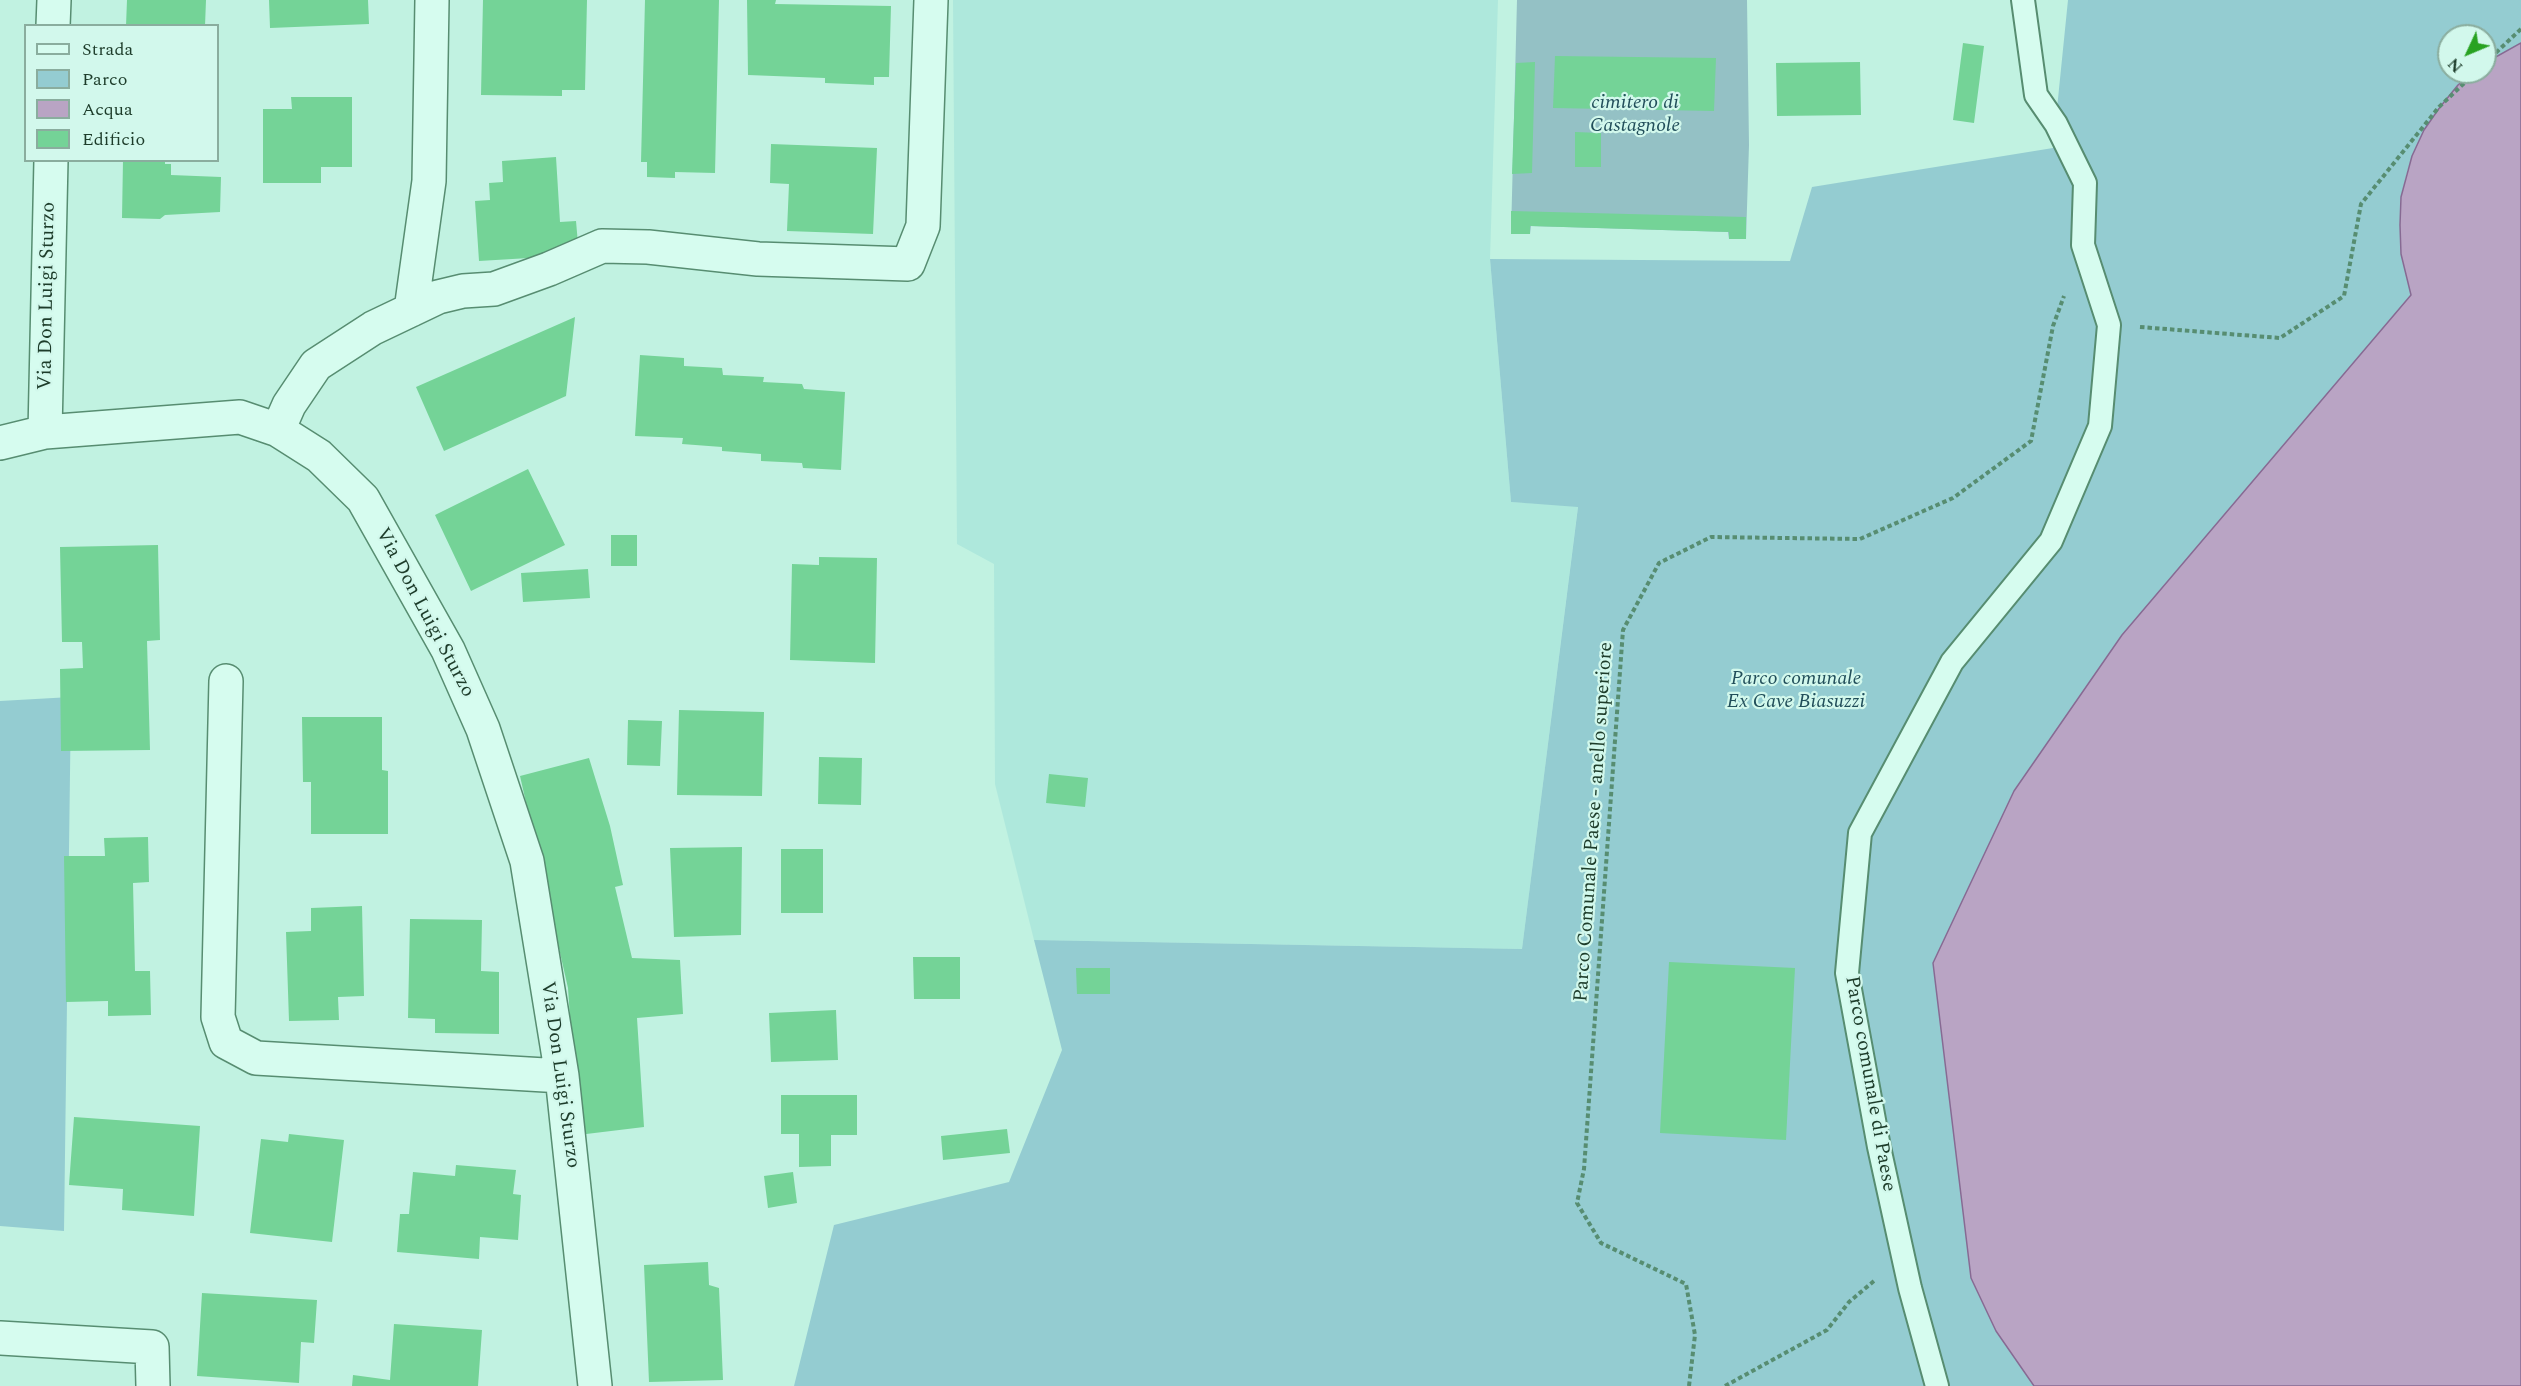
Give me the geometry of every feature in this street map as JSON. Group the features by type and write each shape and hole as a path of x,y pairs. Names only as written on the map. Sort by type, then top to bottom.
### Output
{"street":[{"path":"53,24 54,0"},
{"path":"411,310 429,181 432,0"},
{"path":"278,430 289,405 316,365 373,328 438,297 463,291 494,289 602,246 648,247 758,259 908,264 923,226 931,0"},
{"name":"Via Don Luigi Sturzo","path":"45,432 51,162"},
{"name":"Via Don Luigi Sturzo","path":"0,443 45,432 240,417 278,430 319,456 363,499 448,650 483,729 527,861 562,1076 595,1386"},
{"path":"226,681 218,1017 226,1042 256,1058 562,1076"},
{"path":"0,1338 152,1347 153,1386"}],"lane":[{"name":"Parco comunale di Paese","path":"1937,1386 1903,1256 1879,1147 1847,972 1860,833 1952,662 2051,541 2100,426 2109,325 2083,245 2085,183 2056,124 2036,95 2023,0"}],"path":[{"path":"2497,52 2521,29"},
{"path":"2109,325 2280,338 2344,296 2361,204 2439,107 2463,84"},
{"name":"Parco Comunale Paese - anello superiore","path":"1689,1386 1695,1335 1686,1284 1601,1243 1577,1203 1584,1169 1596,1024 1623,630 1659,563 1711,537 1860,539 1953,498 2031,441 2053,326 2083,245"},
{"path":"1725,1386 1827,1330 1849,1302 1903,1256"}],"shaded area":[{"path":"953,0 1498,0 1490,259 1511,502 1578,506 1522,949 1034,940 995,784 994,564 957,544"}],"green space":[{"name":"cimitero di Castagnole","path":"1517,0 1747,0 1749,145 1746,239 1729,239 1728,232 1531,226 1530,234 1511,234"},
{"name":"Parco comunale Ex Cave Biasuzzi","path":"2068,0 2521,0 2521,43 2497,56 2497,24 2437,24 2437,84 2461,84 2439,107 2424,130 2408,169 2401,197 2401,254 2411,295 2122,635 2014,791 1971,1278 1996,1331 2034,1386 794,1386 834,1225 1009,1182 1062,1050 1034,940 1522,949 1578,507 1511,502 1490,259 1790,261 1812,187 2053,148"},
{"path":"71,697 64,1231 0,1226 0,701"}],"water":[{"path":"2521,43 2521,1386 2034,1386 1996,1331 1971,1278 1933,963 2014,791 2122,635 2411,295 2401,254 2400,225 2401,197 2412,156 2424,130 2459,84 2497,84 2497,56"}],"building":[{"path":"127,0 206,0 205,24 126,24"},
{"path":"269,0 368,0 369,24 270,28"},
{"path":"483,0 587,0 585,90 562,90 562,96 481,95"},
{"path":"645,0 719,0 715,173 675,172 675,178 647,177 647,162 641,162"},
{"path":"747,0 776,0 775,4 891,6 889,77 874,77 874,85 825,83 825,78 748,75"},
{"path":"1963,43 1984,46 1974,123 1953,120"},
{"path":"1555,56 1716,58 1714,111 1553,108"},
{"path":"1535,62 1532,173 1512,174 1516,63"},
{"path":"1860,62 1861,115 1777,116 1776,63"},
{"path":"291,97 352,97 352,167 321,167 321,183 263,183 263,109 292,109"},
{"path":"1575,132 1601,133 1601,167 1575,167"},
{"path":"771,144 877,148 873,234 787,231 789,184 770,183"},
{"path":"556,157 560,222 576,221 579,255 479,261 475,201 490,200 489,183 503,182 502,161"},
{"path":"123,162 165,162 165,164 171,164 171,175 221,177 220,212 165,215 160,219 122,218"},
{"path":"1511,211 1746,217 1746,239 1729,239 1729,232 1530,226 1530,234 1511,234"},
{"path":"575,317 566,396 444,451 416,387"},
{"path":"640,355 684,358 684,366 722,368 723,375 764,377 763,382 802,384 804,389 845,392 841,470 803,468 802,463 761,461 761,454 722,451 722,447 682,444 683,438 635,436"},
{"path":"528,469 565,545 471,591 435,515"},
{"path":"611,535 637,535 637,566 611,566"},
{"path":"158,545 160,640 147,641 150,750 61,751 60,669 83,668 82,642 62,642 60,547"},
{"path":"819,557 877,558 875,663 790,660 792,564 819,565"},
{"path":"588,569 590,598 523,602 521,573"},
{"path":"679,710 764,712 762,796 677,795"},
{"path":"302,717 382,717 382,770 388,771 388,834 311,834 311,782 303,782"},
{"path":"628,720 662,721 660,766 627,765"},
{"path":"819,757 862,758 861,805 818,804"},
{"path":"589,758 610,826 623,885 615,887 632,958 680,960 683,1014 637,1018 644,1127 578,1135 568,988 520,776"},
{"path":"1049,774 1088,778 1085,807 1046,803"},
{"path":"148,837 149,882 133,883 135,971 150,971 151,1015 108,1016 108,1001 66,1002 64,856 105,856 104,838"},
{"path":"742,847 741,935 674,937 670,848"},
{"path":"781,849 823,849 823,913 781,913"},
{"path":"362,906 364,996 338,997 339,1020 289,1021 286,932 311,931 311,908"},
{"path":"410,919 482,920 481,971 499,972 499,1034 435,1033 435,1019 408,1018"},
{"path":"913,957 960,957 960,999 914,999"},
{"path":"1669,962 1795,968 1786,1140 1660,1133"},
{"path":"1076,968 1110,968 1110,994 1077,994"},
{"path":"836,1010 838,1060 771,1062 769,1013"},
{"path":"781,1095 857,1095 857,1135 831,1135 831,1166 799,1167 799,1134 781,1134"},
{"path":"74,1117 200,1126 194,1216 122,1210 123,1189 69,1185"},
{"path":"1007,1129 1010,1153 943,1160 941,1136"},
{"path":"289,1134 344,1140 332,1242 250,1233 261,1139 288,1142"},
{"path":"456,1165 516,1170 513,1194 521,1195 518,1240 480,1237 479,1259 397,1252 400,1214 409,1214 413,1172 455,1176"},
{"path":"793,1172 797,1203 768,1208 764,1176"},
{"path":"708,1262 709,1285 719,1288 723,1380 649,1382 644,1265"},
{"path":"202,1293 317,1300 314,1343 301,1342 299,1383 197,1376"},
{"path":"394,1324 482,1330 478,1386 352,1386 353,1375 390,1380"}]}
